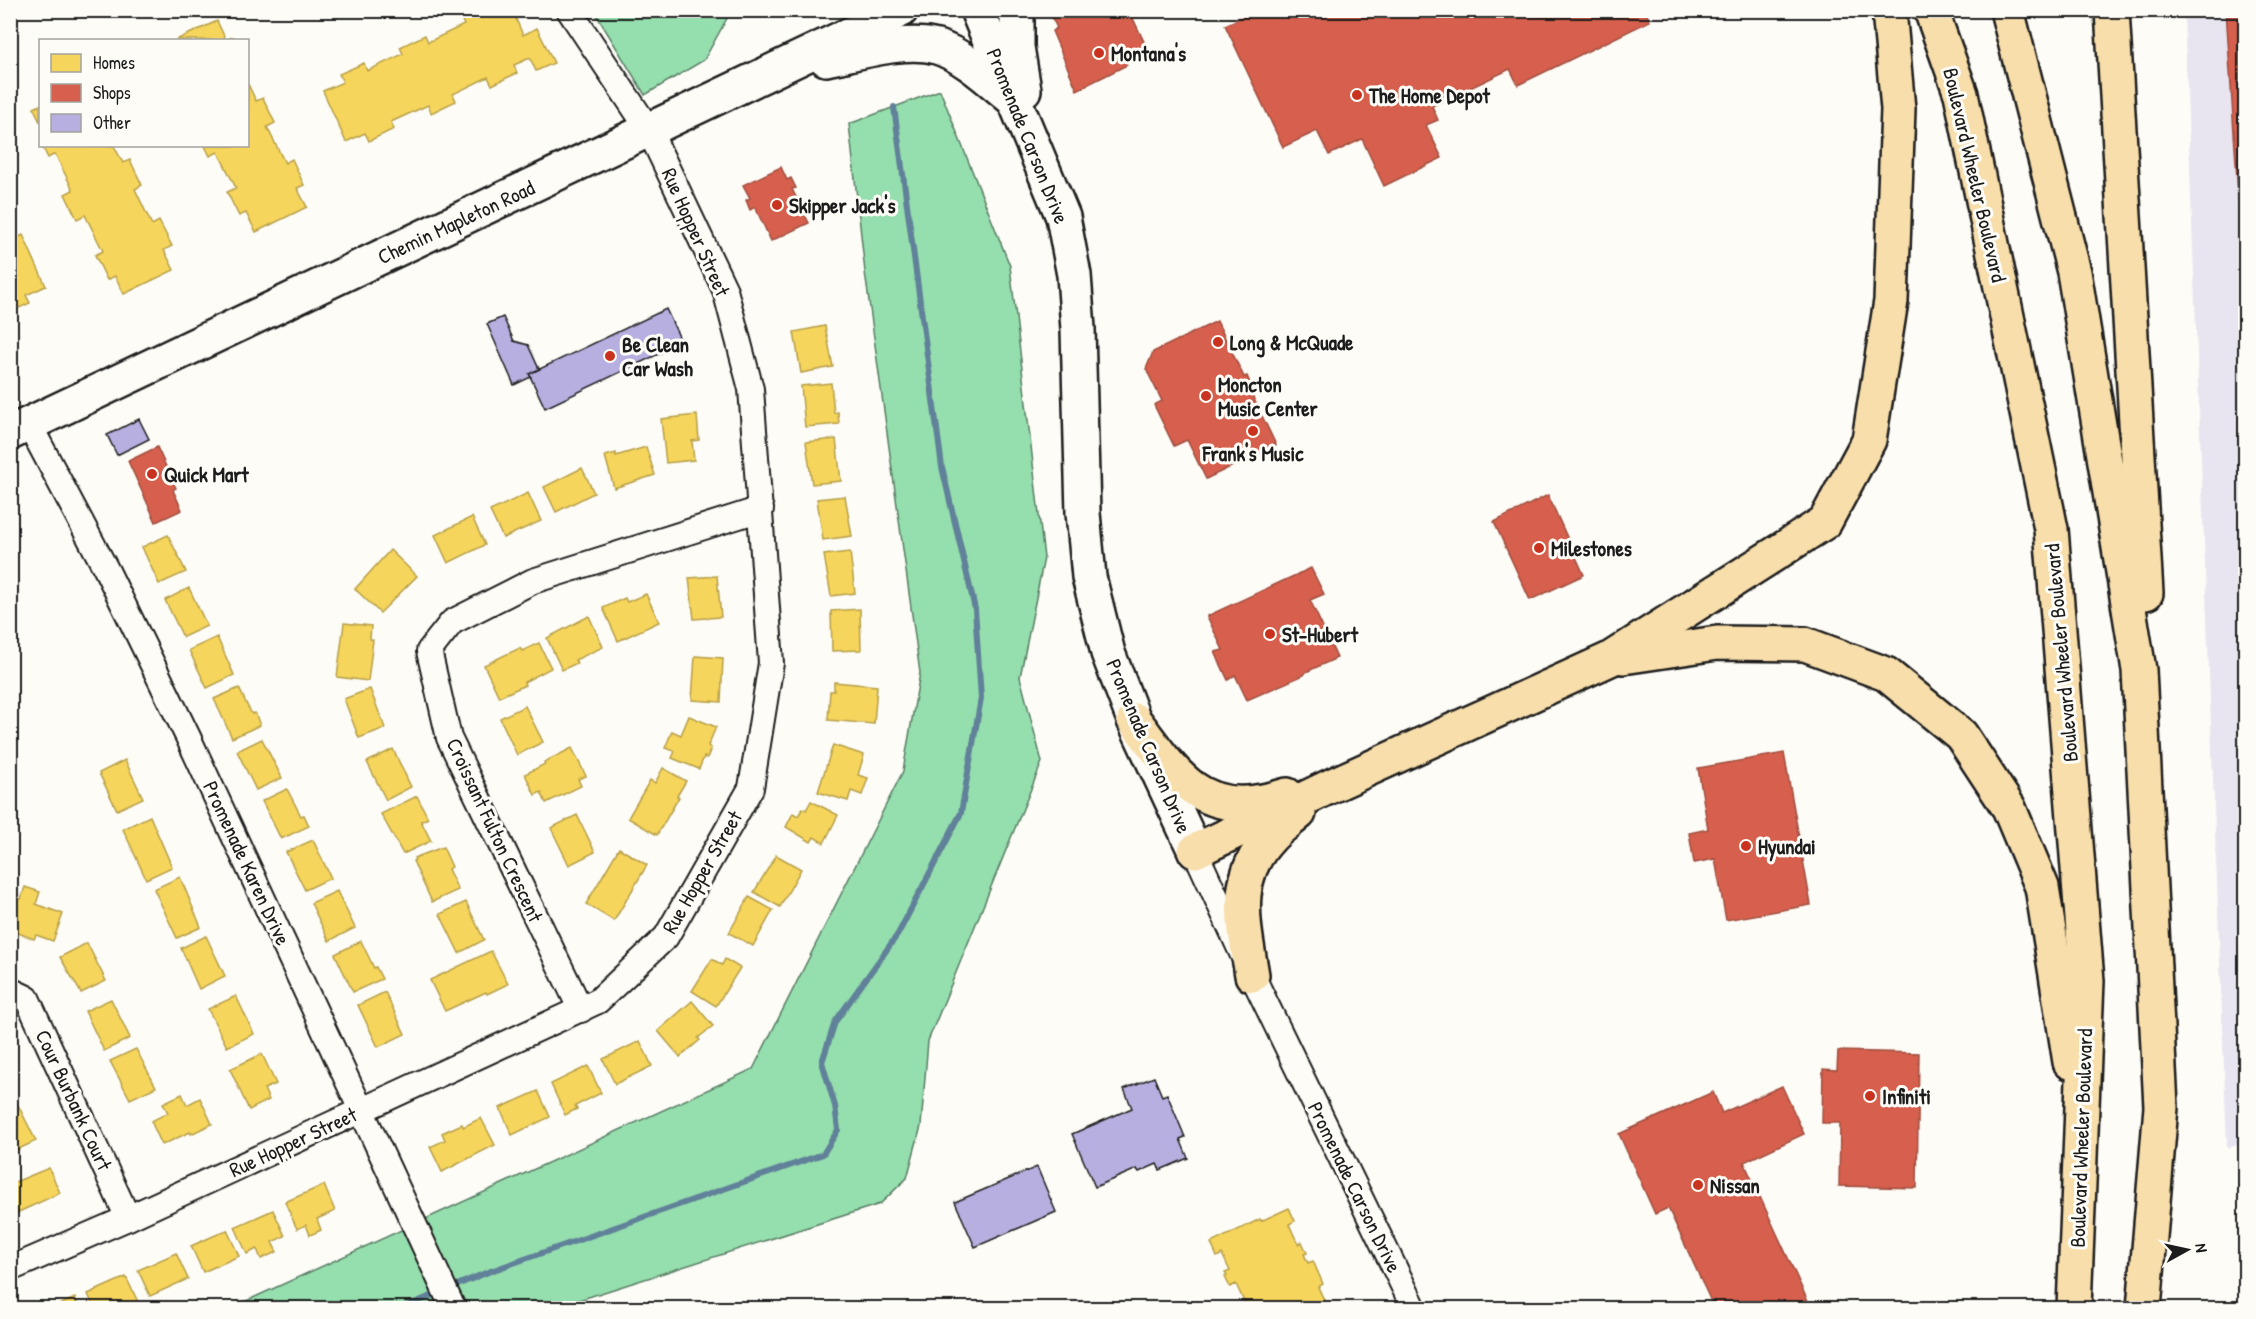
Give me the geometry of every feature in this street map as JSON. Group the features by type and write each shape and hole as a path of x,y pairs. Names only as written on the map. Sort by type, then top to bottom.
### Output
{"highway":[{"path":"1195,852 1333,784 1610,659 1826,522 1869,440 1891,301 1898,109 1889,10"},
{"name":"Boulevard Wheeler Boulevard","path":"1931,10 1961,94 2051,529 2087,981 2074,1308"},
{"path":"2007,10 2074,272 2139,670 2161,1107"},
{"path":"2112,10 2170,1005 2144,1308"},
{"path":"1610,659 1717,643 1805,644 1886,674 1961,735 2009,808 2042,887 2071,1068 2063,1308"},
{"path":"1134,720 1178,775 1199,794 1226,803 1255,803 1333,784"},
{"path":"1252,975 1242,909 1245,879 1256,855 1270,837 1333,784"}],"main road":[{"path":"834,42 861,10"},
{"name":"Chemin Mapleton Road","path":"20,428 901,10"},
{"name":"Promenade Carson Drive","path":"977,10 1063,217 1074,275 1078,329 1083,513 1089,577 1108,652 1134,720 1195,852"},
{"path":"1017,10 1017,47 1030,136"},
{"path":"780,68 906,45 937,47 964,61 1017,102"}],"street":[{"name":"Rue Hopper Street","path":"10,1269 128,1218 598,1001 666,937 751,788 771,663 751,389 725,290 649,130 569,10"},
{"name":"Promenade Karen Drive","path":"20,428 107,571 183,727 453,1308"},
{"name":"Croissant Fulton Crescent","path":"581,1010 449,738 429,651 452,622 533,581 761,509"},
{"name":"Promenade Carson Drive","path":"1195,852 1252,975 1414,1308"},
{"name":"Cour Burbank Court","path":"10,990 27,998 128,1218"}],"shaded area":[{"path":"2184,11 2246,11 2246,1140 2227,1148"}],"green space":[{"path":"594,11 731,11 704,60 645,95"},
{"path":"940,90 1010,266 1044,558 1020,677 1042,762 928,1041 921,1126 907,1178 880,1204 554,1308 231,1308 753,1069 903,771 920,673 865,272 849,124"}],"building: Homes":[{"path":"477,10 489,10 490,12 512,10 523,35 537,28 554,63 536,71 530,58 514,65 517,73 492,85 488,77 453,94 456,101 431,113 428,105 391,122 394,129 369,141 365,133 346,142 323,91 343,82 339,74 364,63 367,71 403,54 400,47 425,35 428,42 464,25 461,18"},
{"path":"217,21 226,39 178,39"},
{"path":"249,86 256,101 263,98 275,123 267,127 285,163 292,159 304,185 297,188 307,207 256,232 246,213 239,216 227,192 236,188 218,152 210,156 206,147 249,147"},
{"path":"39,106 39,120 34,108"},
{"path":"42,147 115,147 123,163 130,160 142,185 135,189 152,225 159,221 172,246 164,250 174,270 124,294 115,276 107,280 95,255 103,251 85,215 77,219 65,194 73,190 55,154 48,158"},
{"path":"23,235 46,286 26,295 30,303 10,312 10,241"},
{"path":"825,326 833,367 801,373 794,332"},
{"path":"831,383 834,413 838,412 839,424 805,427 801,386"},
{"path":"697,415 699,440 692,441 694,460 666,463 661,419"},
{"path":"836,439 841,481 812,484 806,442"},
{"path":"646,447 655,475 614,488 605,456 616,453 616,456"},
{"path":"582,468 594,493 556,512 544,487"},
{"path":"528,493 541,521 503,538 490,511"},
{"path":"845,496 852,536 823,540 817,499"},
{"path":"472,517 485,545 448,563 435,535"},
{"path":"168,535 186,572 159,584 142,547"},
{"path":"390,550 417,576 380,613 355,589"},
{"path":"850,552 855,593 831,596 824,555"},
{"path":"717,576 721,617 694,619 689,578"},
{"path":"189,588 207,626 183,637 165,600"},
{"path":"646,594 659,622 618,641 603,608 625,598 627,602"},
{"path":"860,609 861,650 832,651 831,611"},
{"path":"589,616 603,647 575,660 577,663 562,670 547,638"},
{"path":"344,623 371,626 370,639 373,640 368,681 337,677"},
{"path":"217,637 234,675 207,688 189,650"},
{"path":"539,643 551,668 524,682 525,685 499,697 484,665 520,648 522,651"},
{"path":"695,656 723,658 721,702 692,700"},
{"path":"834,682 877,686 874,724 828,720 830,691 834,691"},
{"path":"239,688 260,725 232,738 214,699"},
{"path":"370,689 385,728 359,738 344,699"},
{"path":"525,706 543,742 517,755 500,718"},
{"path":"689,716 716,727 708,746 711,748 707,758 704,757 699,769 672,758 675,751 665,748 672,731 681,735"},
{"path":"262,739 282,778 256,790 237,751"},
{"path":"833,745 864,755 858,775 868,778 862,795 851,791 848,801 818,792"},
{"path":"572,748 586,776 578,779 581,786 546,803 541,792 535,795 525,774"},
{"path":"393,749 411,787 386,800 367,762"},
{"path":"125,760 143,798 117,810 99,773"},
{"path":"663,768 686,781 657,835 628,818 650,780 655,783"},
{"path":"287,789 309,826 281,839 262,801"},
{"path":"417,796 428,818 421,821 431,841 403,854 381,814"},
{"path":"811,801 838,815 824,843 814,837 811,842 786,827 793,813 798,816 803,808 806,810"},
{"path":"577,815 595,852 569,865 551,828"},
{"path":"150,816 172,867 146,879 123,829"},
{"path":"313,840 331,878 305,890 286,852"},
{"path":"443,847 452,867 448,869 458,890 432,902 413,861 414,858"},
{"path":"619,848 647,865 614,921 586,904"},
{"path":"776,855 801,869 780,907 754,892"},
{"path":"180,877 201,927 177,938 154,889"},
{"path":"25,887 40,892 36,904 63,914 53,941 36,935 34,939 10,930 10,896 21,899"},
{"path":"337,891 355,928 329,941 311,903"},
{"path":"749,897 773,910 753,946 729,933"},
{"path":"466,902 484,940 459,953 440,914"},
{"path":"206,936 225,976 199,989 181,948"},
{"path":"361,941 382,979 353,992 335,954"},
{"path":"87,943 106,981 81,993 60,957"},
{"path":"491,951 508,984 445,1011 430,980"},
{"path":"712,959 722,965 725,959 740,968 716,1006 692,991"},
{"path":"385,992 405,1034 378,1047 358,1005"},
{"path":"236,996 254,1034 227,1047 208,1009"},
{"path":"111,999 130,1038 104,1051 85,1011"},
{"path":"692,1001 713,1026 680,1057 658,1031"},
{"path":"640,1041 652,1066 615,1084 603,1059"},
{"path":"136,1049 156,1087 130,1099 110,1061"},
{"path":"262,1054 276,1084 264,1089 269,1100 249,1110 230,1069"},
{"path":"588,1066 601,1093 575,1106 577,1109 565,1115 551,1084"},
{"path":"538,1091 550,1117 512,1135 500,1108"},
{"path":"182,1094 187,1105 200,1098 212,1124 162,1145 151,1121 168,1113 163,1103"},
{"path":"17,1103 36,1141 10,1153 10,1106"},
{"path":"481,1118 495,1145 442,1172 430,1147 445,1140 442,1133 462,1124 463,1127"},
{"path":"49,1168 60,1193 10,1216 10,1184"},
{"path":"324,1185 335,1211 317,1219 321,1230 310,1235 306,1225 297,1229 285,1202"},
{"path":"1289,1208 1295,1221 1289,1224 1298,1244 1302,1242 1308,1263 1313,1261 1323,1284 1318,1287 1326,1304 1331,1302 1334,1308 1241,1308 1239,1306 1245,1304 1236,1284 1230,1287 1225,1277 1227,1276 1225,1273 1230,1271 1222,1254 1217,1257 1211,1243 1260,1219 1261,1221"},
{"path":"273,1210 285,1236 272,1242 277,1252 261,1259 257,1249 247,1254 235,1227"},
{"path":"227,1230 239,1256 203,1272 191,1246"},
{"path":"176,1253 188,1279 150,1296 138,1270"},
{"path":"126,1277 138,1306 94,1308 88,1294"},
{"path":"75,1298 79,1308 52,1308"}],"building: Shops":[{"name":"Montana's","path":"1057,10 1129,10 1147,48 1124,59 1127,65 1077,90 1052,31 1057,28 1050,14"},
{"name":"The Home Depot","path":"1257,10 1645,10 1650,21 1518,85 1510,69 1432,106 1438,120 1426,125 1442,158 1384,186 1362,139 1329,155 1317,131 1283,147 1225,25"},
{"path":"2226,10 2246,10 2246,209 2239,210"},
{"path":"781,167 787,180 791,178 796,188 792,189 809,223 771,241 755,207 750,210 746,200 750,198 743,185"},
{"name":"Moncton Music Center","path":"1217,321 1244,377 1247,376 1253,390 1250,391 1276,445 1206,479 1187,440 1174,446 1154,405 1162,401 1146,369 1153,352"},
{"name":"Quick Mart","path":"157,447 176,488 173,490 182,510 156,522 128,461"},
{"name":"Milestones","path":"1548,495 1584,575 1530,600 1494,522"},
{"name":"St-Hubert","path":"1311,568 1324,594 1310,600 1337,658 1247,700 1235,675 1228,680 1215,652 1223,650 1207,616"},
{"name":"Hyundai","path":"1784,753 1811,905 1726,920 1715,859 1694,863 1689,833 1708,829 1698,768"},
{"name":"Infiniti","path":"1838,1051 1919,1053 1917,1188 1839,1186 1840,1123 1822,1123 1823,1069 1837,1070"},
{"name":"Nissan","path":"1782,1086 1804,1134 1744,1162 1811,1308 1714,1308 1668,1208 1655,1214 1619,1134 1713,1092 1722,1113"}],"building: Other":[{"name":"Be Clean Car Wash","path":"666,309 682,343 545,408 529,374"},
{"path":"503,317 514,341 528,345 539,369 529,374 531,377 514,385 487,324"},
{"path":"139,419 149,439 117,455 107,435"},
{"path":"1154,1077 1162,1096 1167,1094 1185,1137 1180,1139 1188,1158 1160,1170 1157,1164 1139,1172 1137,1169 1095,1187 1072,1134 1132,1108 1124,1089"},
{"path":"1037,1167 1056,1212 975,1247 955,1202"}],"waterway":[{"path":"450,1288 488,1272 823,1154 838,1130 835,1106 822,1062 835,1022 898,934 961,813 981,698 975,609 942,467 894,107"},
{"path":"402,1308 441,1292"}],"place":[{"name":"Montana's","path":"1099,53"},
{"name":"The Home Depot","path":"1357,95"},
{"name":"Skipper Jack's","path":"777,205"},
{"name":"Long & McQuade","path":"1218,342"},
{"name":"Be Clean Car Wash","path":"610,356"},
{"name":"Moncton Music Center","path":"1206,396"},
{"name":"Frank's Music","path":"1253,431"},
{"name":"Quick Mart","path":"152,474"},
{"name":"Milestones","path":"1539,548"},
{"name":"St-Hubert","path":"1270,634"},
{"name":"Hyundai","path":"1746,846"},
{"name":"Infiniti","path":"1870,1096"},
{"name":"Nissan","path":"1698,1185"}]}
